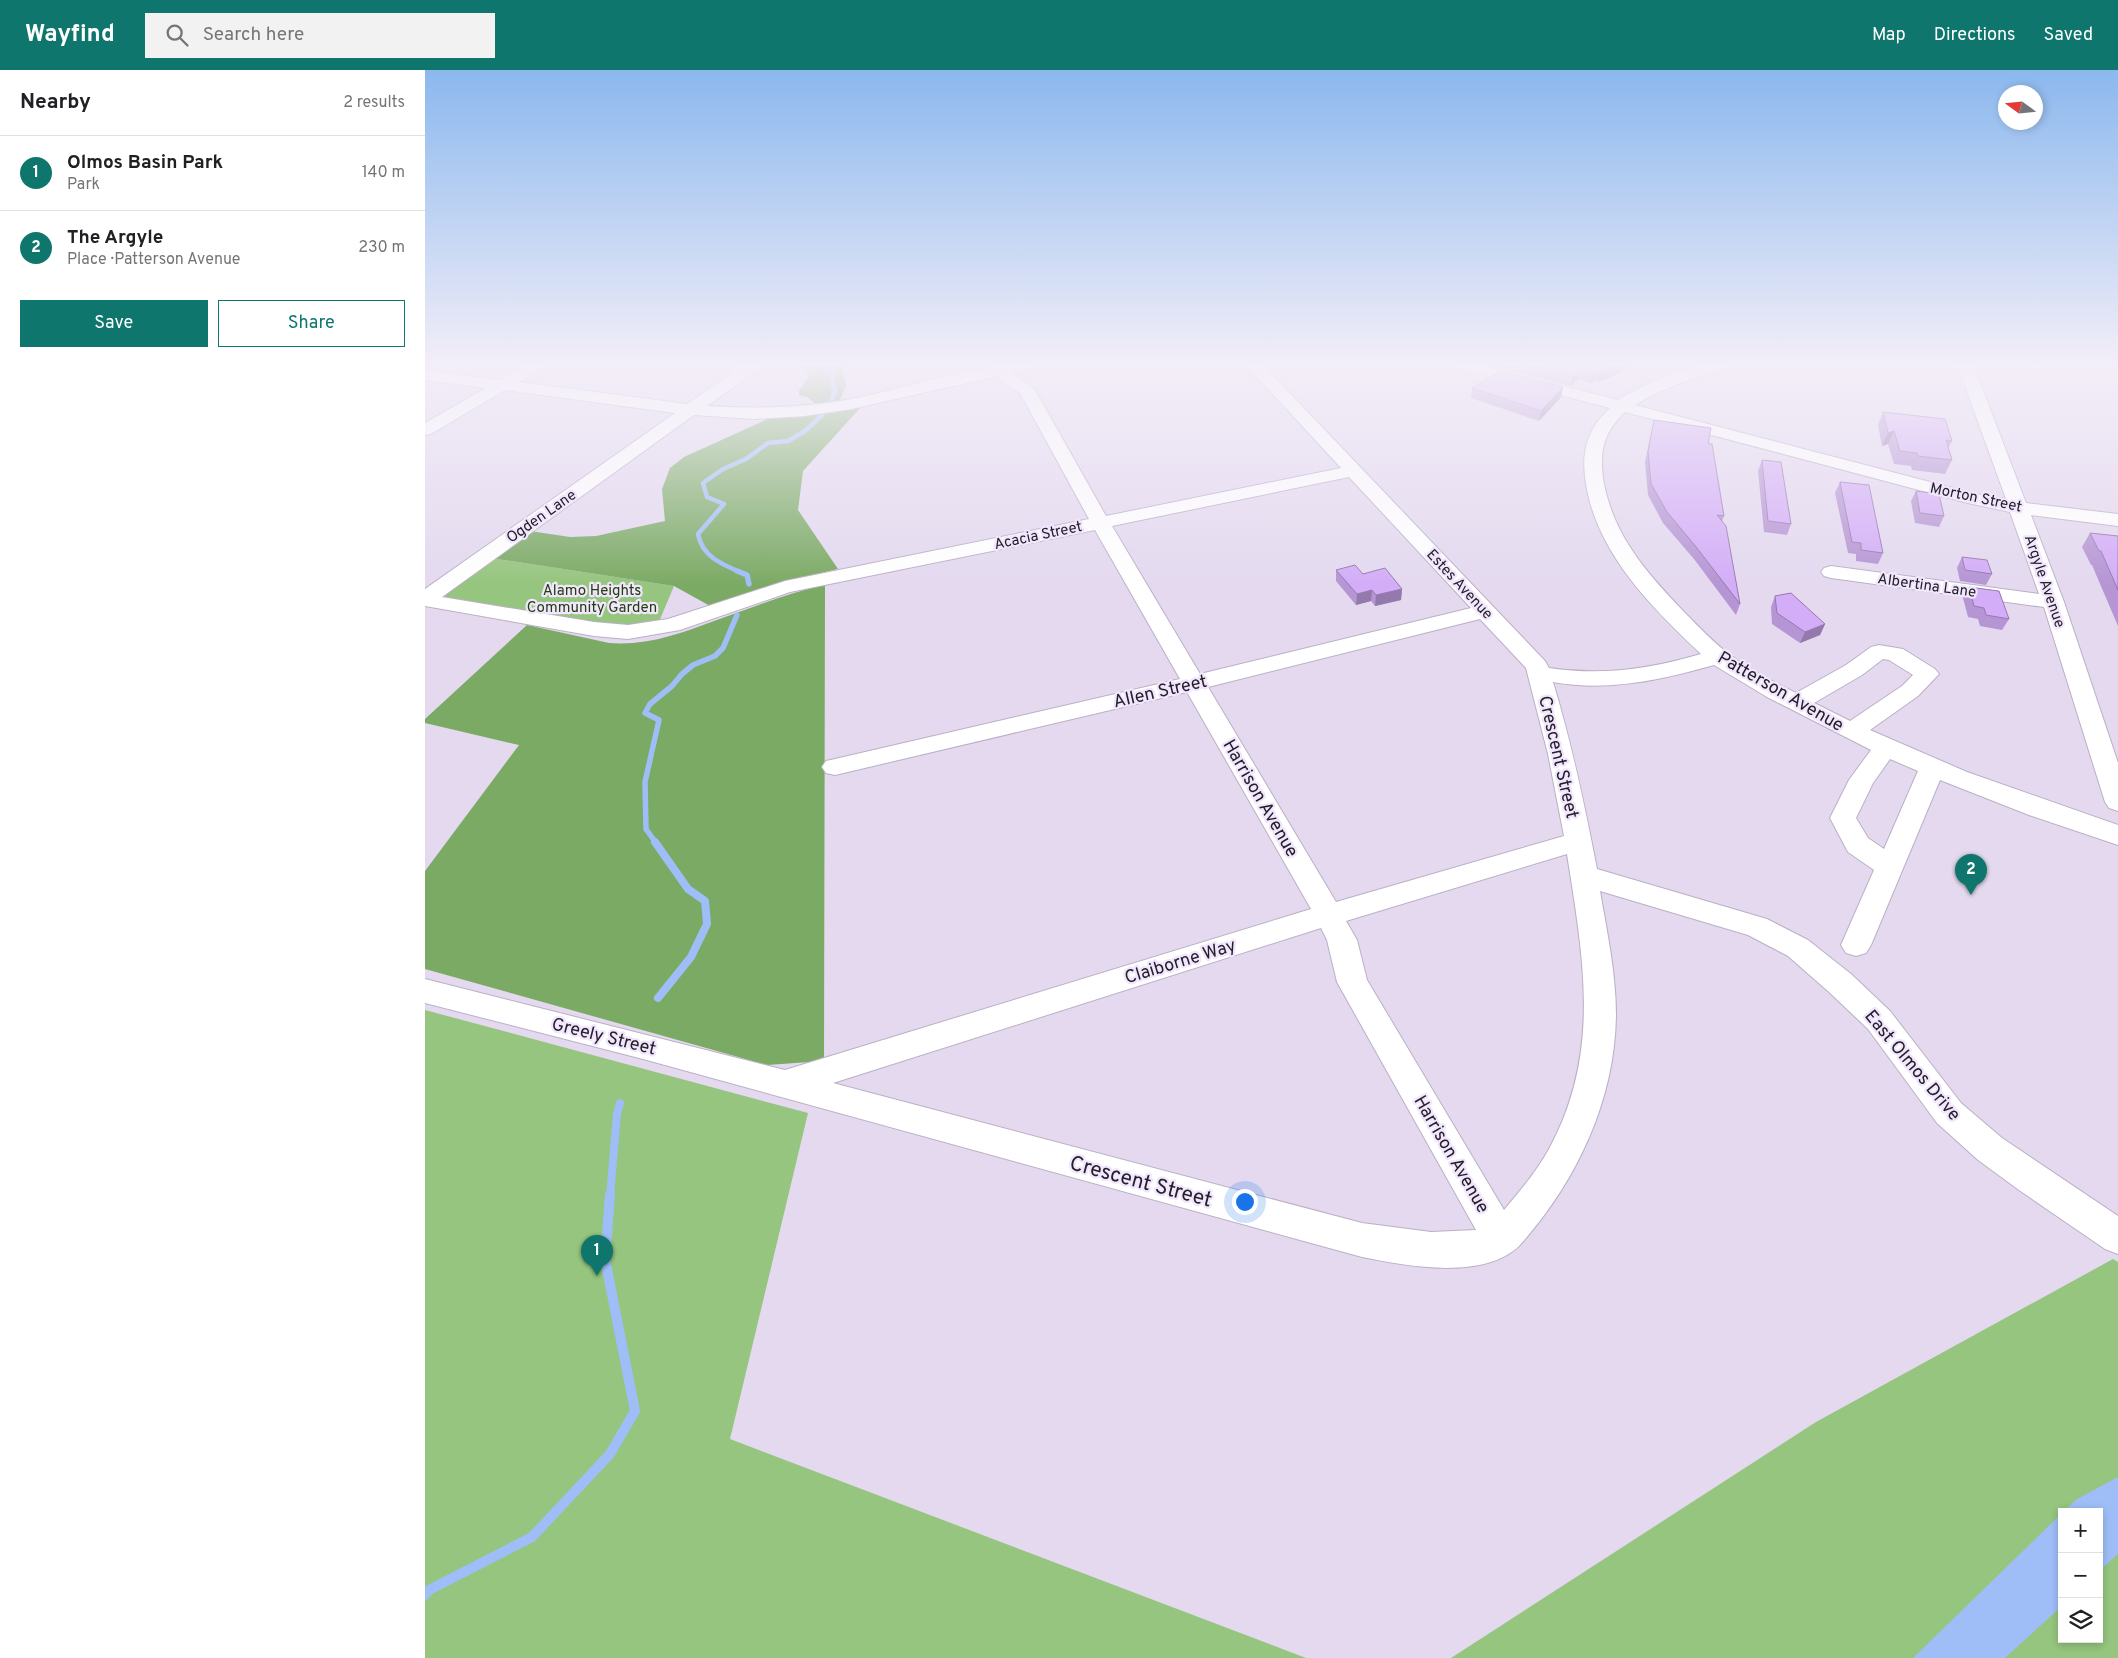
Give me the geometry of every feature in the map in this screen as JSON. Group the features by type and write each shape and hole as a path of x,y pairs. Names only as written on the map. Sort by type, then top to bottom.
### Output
{"street":[{"name":"Ogden Lane","path":"425,600 652,438"},
{"name":"Harrison Avenue","path":"1054,438 1100,522 1329,915 1342,940 1352,982 1501,1239"},
{"name":"Estes Avenue","path":"1323,438 1537,666 1539,674"},
{"name":"Patterson Avenue","path":"1597,438 1593,450 1594,484 1606,524 1621,551 1642,580 1689,630 1729,665 1796,702 1886,747 2054,815 2118,835"},
{"name":"Morton Street","path":"1743,438 1975,499 2020,508 2118,520"},
{"name":"Argyle Avenue","path":"1993,438 2053,602 2118,802"},
{"name":"Acacia Street","path":"425,600 594,629 628,632 671,625 785,587 1354,471"},
{"name":"Albertina Lane","path":"1831,572 2053,602"},
{"name":"Allen Street","path":"835,767 1193,683 1485,611"},
{"path":"1796,702 1854,670 1879,652 1895,654 1927,674 1910,691 1852,731"},
{"path":"1539,674 1594,681 1634,678 1680,668 1718,656"},
{"name":"Crescent Street","path":"1539,674 1579,841 1584,876"},
{"path":"1886,747 1862,780 1843,818 1858,844 1890,867"},
{"path":"1856,945 1933,766"},
{"name":"Claiborne Way","path":"782,1085 1329,915 1579,841"},
{"path":"1501,1239 1551,1182 1580,1117 1593,1077 1600,1029 1599,984 1595,944 1584,876"},
{"name":"East Olmos Drive","path":"1584,876 1757,927 1798,948 1840,983 1879,1020 1918,1073 1956,1119 1990,1149 2031,1179 2118,1237"},
{"name":"Greely Street","path":"425,991 643,1046 782,1085"},
{"name":"Crescent Street","path":"782,1085 1362,1240 1415,1249 1465,1249 1501,1239"}],"green space":[{"path":"726,438 833,438 803,471 798,510 838,569 774,584 712,607 674,586 491,558 530,531 570,537 596,536 665,521 662,489 670,468 684,457"},
{"name":"Alamo Heights Community Garden","path":"491,558 674,586 658,624 629,627 600,625 441,596"},
{"path":"825,585 824,1061 767,1065 425,969 425,871 519,745 425,723 425,719 527,625 609,643 637,643 663,638 783,596"},
{"path":"425,1010 808,1113 730,1439 1306,1658 425,1658"},
{"path":"2113,1259 2118,1262 2118,1658 1451,1658 1816,1422"}],"water":[{"path":"2118,1477 2118,1554 2103,1567 2103,1508 2067,1508 2077,1499"},
{"path":"2058,1517 2058,1610 2005,1658 1913,1658"}],"building":[{"path":"1650,438 1709,438 1708,444 1712,444 1724,516 1717,515 1726,526 1740,604 1667,512 1651,484 1648,451"},
{"path":"1896,438 1951,438 1952,441 1946,440 1952,460 1918,456 1917,453 1900,451"},
{"path":"1762,460 1781,462 1791,524 1768,521"},
{"path":"1840,482 1869,485 1883,553 1861,550 1861,543 1852,542"},
{"path":"1916,491 1939,494 1944,516 1920,513"},
{"path":"2090,533 2118,536 2118,590 2101,551 2099,551"},
{"path":"1962,557 1987,560 1992,574 1965,570"},
{"path":"1355,565 1363,574 1385,568 1402,589 1376,595 1372,590 1357,594 1336,570"},
{"path":"1969,587 1999,591 2009,619 1986,615 1984,608 1974,606"},
{"path":"1791,593 1825,624 1805,632 1777,613 1775,596"}],"waterway":[{"path":"740,572 713,558 700,542 698,534 724,504 707,497 703,483 723,469 746,459 768,443 788,441 793,438"},
{"path":"737,571 747,575 749,584"},
{"path":"656,843 646,829 645,782 659,720 645,713 650,704 672,686 682,674 693,665 715,656 723,648 737,615"},
{"path":"655,842 688,889 705,901 707,924 691,957 658,998"},
{"path":"610,1197 617,1114 620,1103"},
{"path":"425,1595 429,1590 532,1537 610,1454 635,1411 605,1259 610,1195"}],"place":[{"name":"The Argyle","path":"1971,895"},
{"name":"Olmos Basin Park","path":"597,1276"}]}
